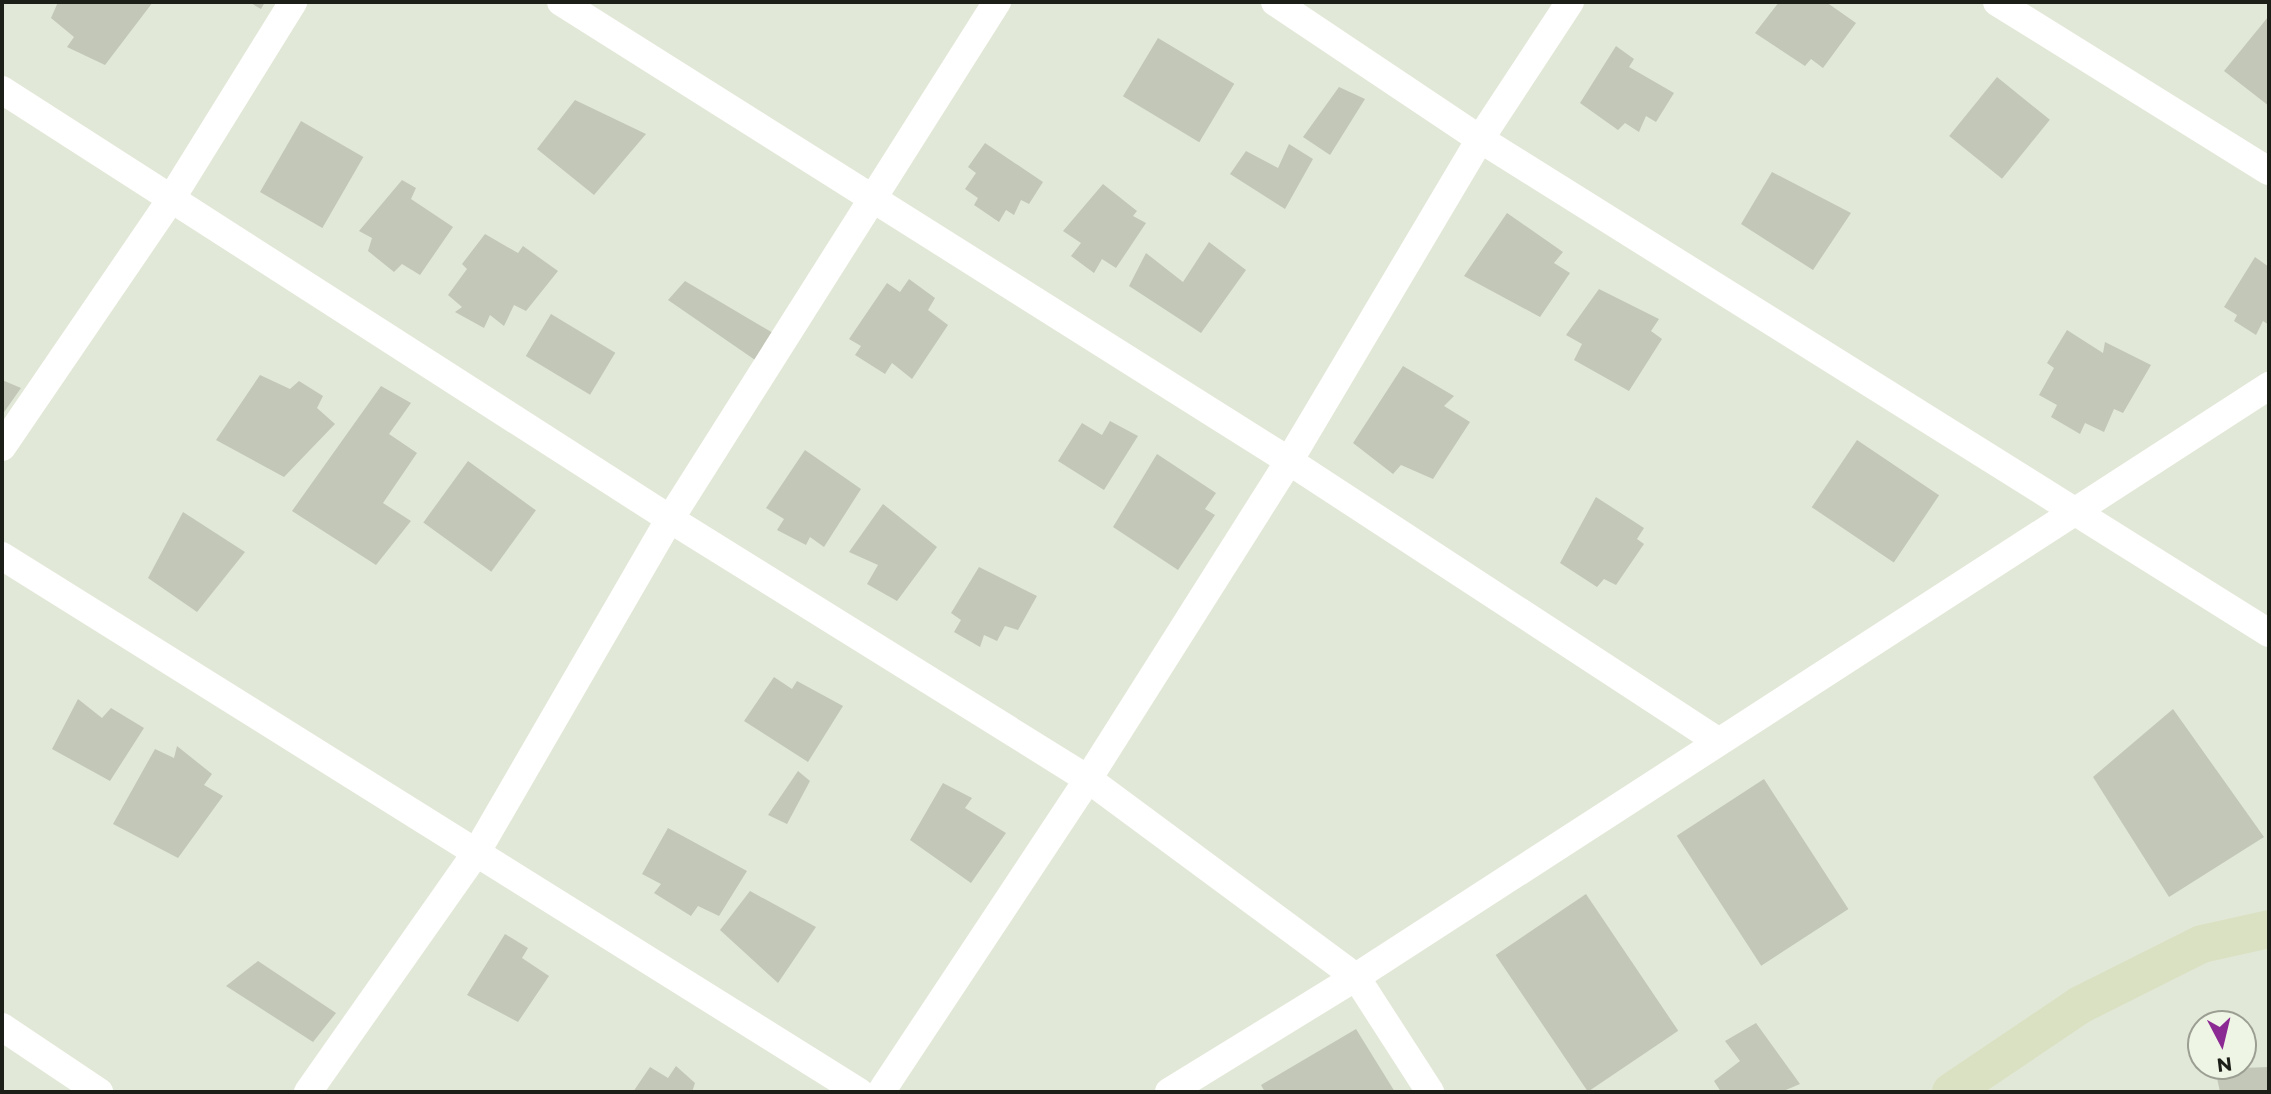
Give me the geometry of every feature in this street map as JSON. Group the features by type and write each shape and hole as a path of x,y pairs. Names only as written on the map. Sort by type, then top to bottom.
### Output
{"main road":[{"path":"1951,1092 2080,1005 2202,944 2269,929"}],"street":[{"path":"2,447 171,199 293,2"},
{"path":"562,2 1289,461 1716,740"},
{"path":"308,1092 476,853 670,519 998,2"},
{"path":"1275,2 1480,139 2269,633"},
{"path":"881,1092 1088,779 1289,461 1480,139 1570,2"},
{"path":"1997,2 2269,171"},
{"path":"2,90 670,519 1088,779 1356,977 1430,1092"},
{"path":"1169,1092 1356,977 1716,740 2269,386"},
{"path":"2,556 859,1092"},
{"path":"2,1027 99,1092"}],"building":[{"path":"58,2 153,2 105,65 67,47 74,37 51,18"},
{"path":"249,2 265,2 261,9"},
{"path":"1779,2 1826,2 1856,23 1823,68 1811,59 1805,66 1755,33"},
{"path":"2269,18 2269,106 2224,71"},
{"path":"1158,38 1234,84 1199,142 1123,96"},
{"path":"1616,46 1634,59 1629,67 1674,93 1656,122 1646,116 1639,132 1625,123 1618,130 1580,103"},
{"path":"1997,77 2050,120 2002,179 1949,136"},
{"path":"1339,87 1365,99 1330,155 1303,137"},
{"path":"575,100 646,134 594,195 537,149"},
{"path":"301,121 363,157 322,228 260,192"},
{"path":"985,143 1043,182 1029,204 1021,200 1014,215 1006,210 999,222 974,205 978,198 965,189 976,173 968,167"},
{"path":"1289,144 1313,159 1285,209 1230,174 1246,151 1278,168"},
{"path":"1772,172 1851,213 1813,270 1741,224"},
{"path":"402,180 416,188 411,199 453,227 420,275 402,264 394,272 368,251 372,238 359,231"},
{"path":"1103,184 1137,211 1133,216 1146,223 1116,268 1102,259 1094,273 1071,256 1081,243 1063,231"},
{"path":"1507,213 1563,252 1554,263 1570,273 1540,317 1464,276"},
{"path":"485,234 518,253 523,246 558,271 526,311 514,305 504,326 490,315 484,328 455,312 462,307 448,295 467,269 462,264"},
{"path":"1209,242 1246,270 1201,333 1129,286 1146,253 1183,282"},
{"path":"2255,257 2269,267 2269,325 2263,321 2256,335 2234,321 2237,315 2224,307"},
{"path":"909,279 935,298 928,310 948,325 912,379 892,363 885,374 855,355 861,346 849,339 887,283 900,292"},
{"path":"685,281 773,333 758,362 668,300"},
{"path":"1599,289 1659,319 1651,331 1662,339 1629,391 1574,360 1582,344 1566,335"},
{"path":"551,314 615,353 590,395 526,356"},
{"path":"2067,330 2103,353 2105,342 2151,365 2123,413 2114,409 2104,432 2085,423 2080,434 2051,417 2057,405 2039,395 2054,368 2047,363"},
{"path":"1403,366 1454,396 1444,406 1470,422 1433,479 1401,465 1393,474 1353,443"},
{"path":"260,375 290,389 299,381 323,396 317,408 335,424 284,477 216,440"},
{"path":"2,380 21,388 2,415"},
{"path":"381,386 411,403 389,434 417,453 383,503 411,521 376,565 292,511"},
{"path":"1110,421 1138,436 1104,490 1058,461 1082,423 1102,435"},
{"path":"1857,440 1939,495 1894,563 1812,507"},
{"path":"805,450 861,489 824,547 810,537 806,545 777,530 784,519 766,508"},
{"path":"1157,454 1216,493 1205,509 1215,515 1178,570 1113,527"},
{"path":"468,461 536,510 491,572 423,522"},
{"path":"1596,497 1644,528 1637,539 1644,544 1616,585 1604,579 1597,587 1560,563"},
{"path":"883,504 937,547 897,601 867,584 878,565 849,552"},
{"path":"183,512 245,552 197,612 148,578"},
{"path":"979,567 1037,596 1018,630 1005,626 997,641 984,635 980,647 954,632 961,620 951,613"},
{"path":"774,677 792,689 797,681 843,706 808,762 744,721"},
{"path":"78,699 102,718 111,708 144,728 110,781 52,749"},
{"path":"2173,709 2264,837 2169,897 2093,777"},
{"path":"177,746 212,774 204,785 223,796 178,858 113,824 155,749 174,758"},
{"path":"798,771 810,781 787,824 768,815"},
{"path":"1764,779 1848,909 1761,966 1677,836"},
{"path":"943,783 972,798 965,808 1006,833 971,883 910,840"},
{"path":"668,828 747,871 719,916 698,906 691,916 654,893 661,884 642,874"},
{"path":"750,891 816,927 778,983 720,930"},
{"path":"1586,894 1678,1031 1588,1092 1496,955"},
{"path":"505,934 528,948 522,958 549,976 518,1022 467,995"},
{"path":"258,961 336,1013 313,1042 226,986"},
{"path":"1756,1023 1800,1084 1781,1092 1721,1092 1714,1081 1740,1061 1725,1041"},
{"path":"1356,1029 1395,1092 1265,1092 1261,1085"},
{"path":"676,1066 695,1083 692,1092 633,1092 650,1067 668,1078"},
{"path":"2257,1067 2269,1067 2269,1092 2220,1092 2217,1080 2257,1080"}]}
